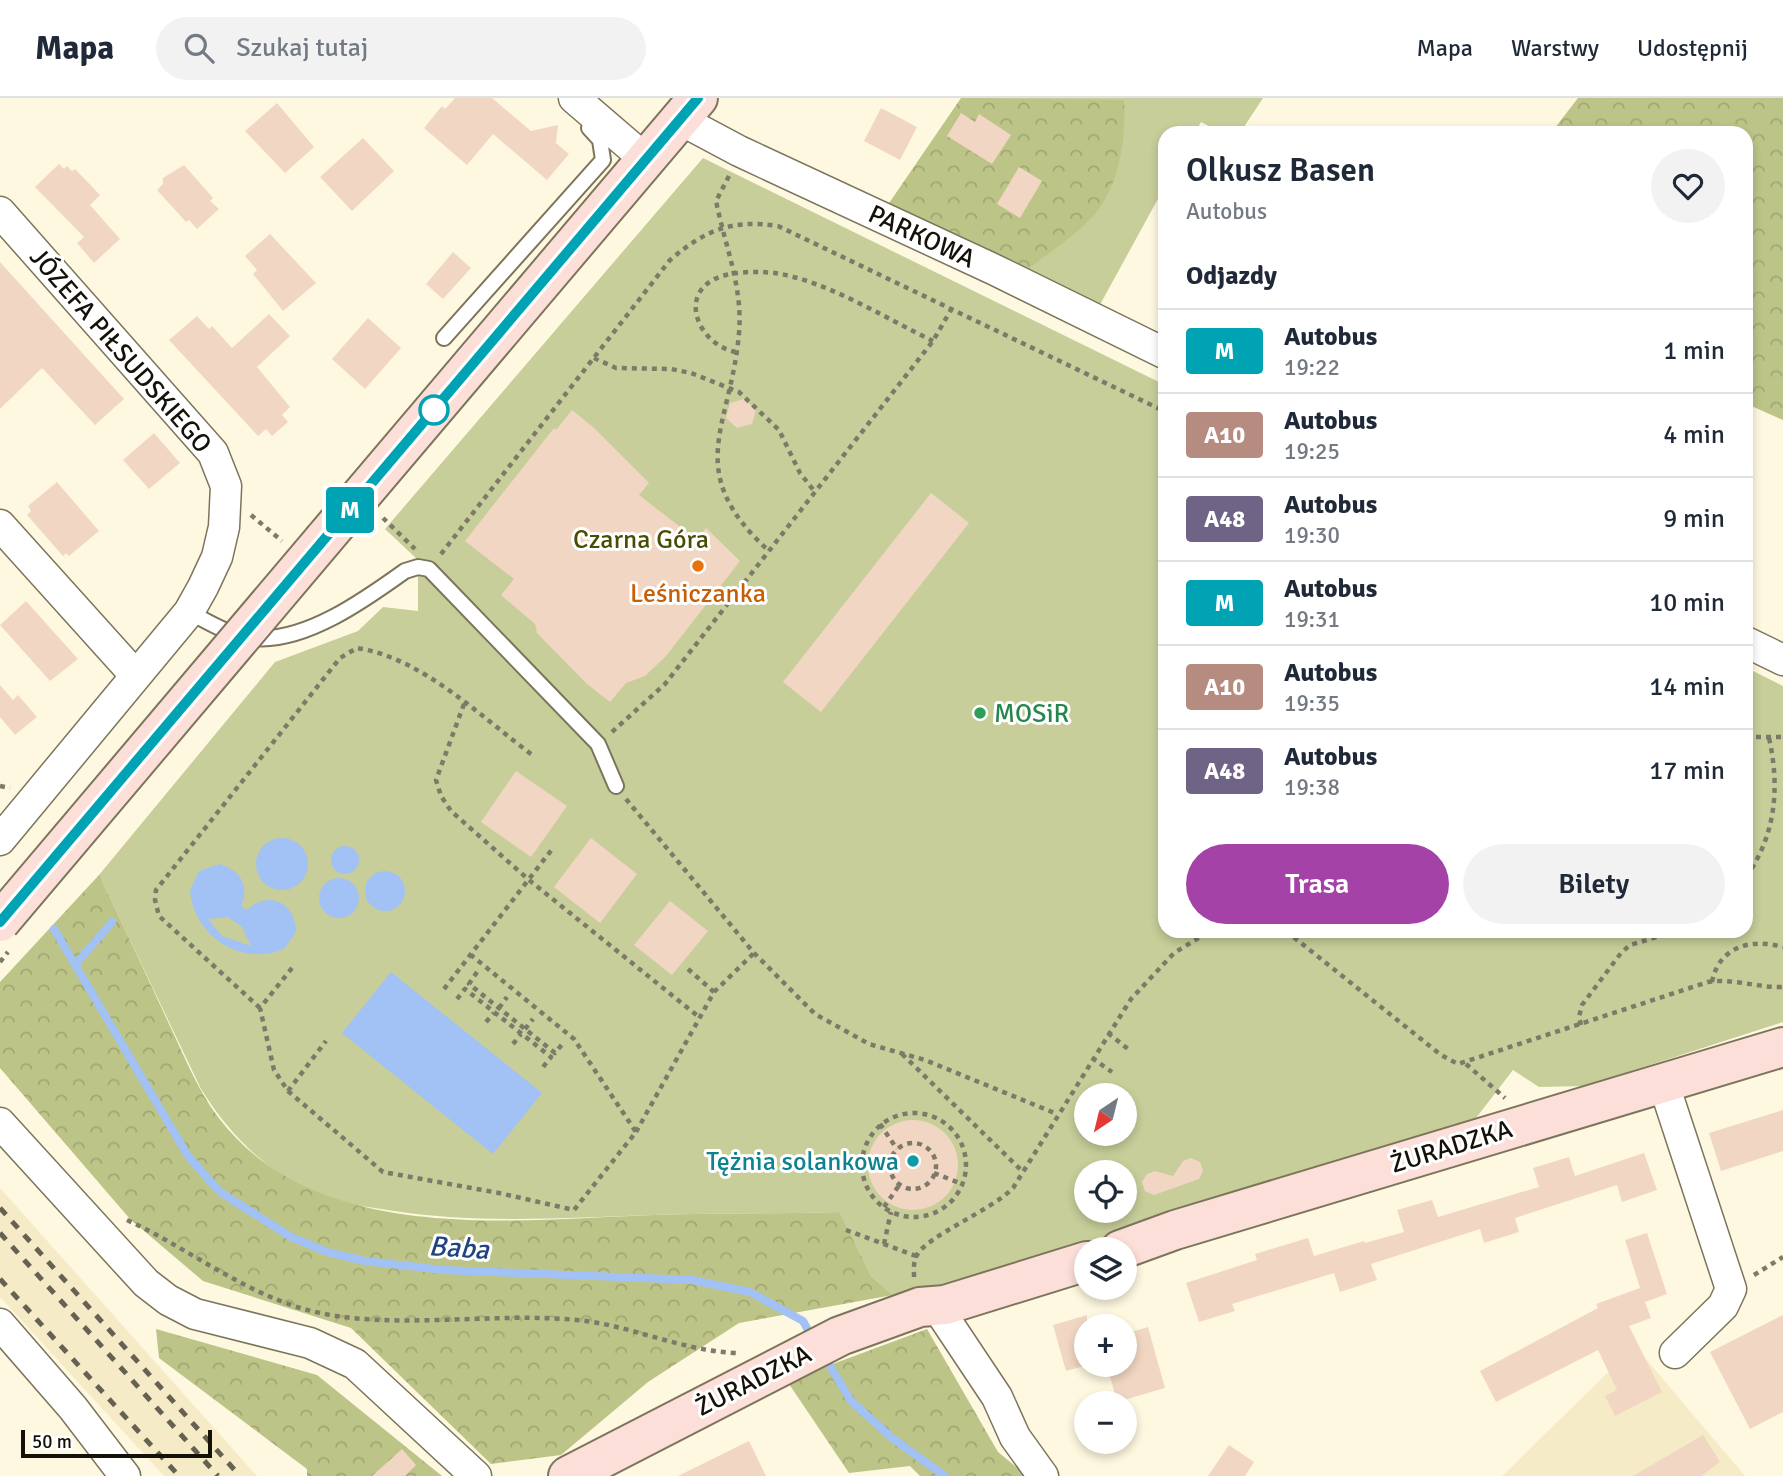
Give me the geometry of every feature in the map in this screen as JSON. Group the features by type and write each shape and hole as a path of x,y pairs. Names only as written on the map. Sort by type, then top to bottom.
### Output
{"street":[{"path":"585,107 645,159"},
{"path":"0,922 689,108"},
{"name":"PARKOWA","path":"689,108 739,151 995,270 1158,350"},
{"name":"JÓZEFA PIŁSUDSKIEGO","path":"0,212 213,453 226,486 224,527 217,557 189,611 136,676 6,822"},
{"path":"0,525 136,676"},
{"path":"1753,645 1783,660"},
{"name":"ŻURADZKA","path":"1137,1244 1783,1047"},
{"path":"1663,1082 1731,1289 1723,1306 1675,1353"},
{"path":"0,1123 146,1283 168,1300 195,1314 331,1350 355,1364 476,1476"},
{"name":"ŻURADZKA","path":"568,1476 840,1336 1074,1265"},
{"path":"933,1306 943,1316 997,1397 1015,1437 1043,1476"},
{"path":"0,1324 74,1408 125,1476"}],"lane":[{"path":"444,338 603,160 600,140 588,127 585,107"},
{"path":"189,611 228,632 252,638 270,638 335,616 405,571 418,567 429,569 598,744 615,786"}],"path":[{"path":"735,166 716,201 736,274 739,332 717,440 717,469 733,512 745,529 769,551"},
{"path":"429,569 670,260 688,244 722,228 751,222 778,226 1158,408"},
{"path":"736,352 709,340 698,322 696,312 703,290 710,281 736,274 773,273 803,280 933,341"},
{"path":"598,744 665,684 933,341 952,308"},
{"path":"594,358 616,368 671,369 691,373 729,387 753,402 779,430 800,473 816,492"},
{"path":"254,518 279,539"},
{"path":"387,521 415,549"},
{"path":"535,757 416,667 380,651 357,648 340,658 156,890 155,900 159,916 260,1008 274,1070 288,1091 383,1172 574,1210 636,1132 714,992 754,953"},
{"path":"464,704 436,780 441,796 451,811 528,880 699,1017"},
{"path":"1753,737 1783,737"},
{"path":"1753,866 1762,852 1773,815 1776,779 1769,738"},
{"path":"615,786 754,953 815,1014 869,1044 901,1053 1057,1114"},
{"path":"444,989 553,848"},
{"path":"933,1306 914,1287 916,1256 921,1249 1004,1197 1108,1033 1151,976 1174,953 1199,938"},
{"path":"1295,938 1448,1061 1466,1064 1712,982 1732,980 1766,987 1783,987"},
{"path":"1581,1025 1579,1017 1582,1005 1621,953 1630,945 1654,938"},
{"path":"1712,982 1719,962 1737,948 1758,942 1783,947"},
{"path":"471,955 574,1039 636,1132"},
{"path":"260,1008 292,968"},
{"path":"688,969 714,992"},
{"path":"477,972 469,984 555,1053 564,1042"},
{"path":"457,999 465,989 551,1058 543,1067"},
{"path":"499,1008 507,997"},
{"path":"486,1022 494,1013"},
{"path":"525,1029 533,1019"},
{"path":"1108,1033 1128,1049"},
{"path":"513,1044 521,1034"},
{"path":"288,1091 326,1041"},
{"path":"901,1053 1022,1171"},
{"path":"1092,1058 1112,1072"},
{"path":"1466,1064 1512,1103"},
{"path":"913,1112 930,1115 946,1123 957,1136 964,1151 966,1168 962,1184 953,1199 941,1210 925,1216 908,1217 891,1212 884,1208 867,1188 861,1171 862,1154 869,1138 880,1124 896,1115 913,1112"},
{"path":"880,1124 897,1149"},
{"path":"910,1143 924,1146 934,1158 934,1173 931,1180 918,1188 900,1184 890,1169 897,1149 910,1143"},
{"path":"934,1173 962,1184"},
{"path":"884,1208 900,1184"},
{"path":"884,1244 891,1212"},
{"path":"122,1218 273,1297 305,1309 375,1318 533,1317 588,1322 689,1349 746,1354"},
{"path":"846,1230 916,1256"},
{"path":"1764,1268 1783,1262"}],"shaded area":[{"path":"0,1188 257,1476 164,1476 0,1297"},
{"path":"1635,1346 1745,1476 1502,1476"}],"green space":[{"path":"961,98 1263,98 1245,126 1209,126 1201,122 1199,126 1158,126 1158,199 1096,312 1023,273"},
{"path":"961,98 1124,100 1120,160 1104,202 1079,230 1023,273 885,209"},
{"path":"1578,98 1783,98 1783,420 1753,407 1753,126 1556,126"},
{"name":"Czarna Góra","path":"703,158 1158,382 1158,938 1753,938 1753,671 1783,686 1783,1022 1585,1086 1539,1087 1513,1070 1476,1118 1212,1207 1113,1237 1074,1237 1074,1249 929,1293 893,1295 871,1276 838,1212 491,1219 426,1215 334,1200 298,1184 265,1163 250,1150 212,1106 201,1089 99,875 275,662 358,631 383,607 418,611 418,560 385,529"},
{"path":"99,875 191,1072 210,1106 259,1158 307,1187 361,1206 419,1216 479,1220 839,1212 871,1276 893,1295 739,1323 648,1382 561,1455 491,1464 351,1328 203,1281 130,1219 0,1068 0,982"},
{"path":"156,1329 317,1375 442,1476 307,1476 307,1469 159,1358"},
{"path":"927,1329 998,1452 1027,1476 920,1476 910,1466 849,1473 787,1381"}],"water":[{"path":"282,838 292,840 300,846 306,854 306,874 300,882 292,888 282,890 272,888 264,882 258,874 256,864 258,854 264,846 272,840"},
{"path":"345,846 355,850 359,860 355,870 345,874 335,870 331,860 335,850"},
{"path":"220,864 233,870 244,886 241,906 247,910 264,900 280,902 286,907 295,922 296,932 284,949 268,954 237,951 210,934 193,907 190,891 199,871","holes":["228,917 242,927 251,946 222,936 208,919"]},
{"path":"385,871 393,872 399,877 404,883 404,899 399,905 393,910 385,911 377,910 371,905 366,899 365,891 366,883 371,877 377,872"},
{"path":"339,878 347,879 353,884 358,890 358,906 353,912 347,917 339,918 331,917 325,912 320,906 319,898 320,890 325,884 331,879"},
{"path":"391,972 542,1093 493,1154 342,1033"}],"building":[{"path":"455,98 492,98 531,131 558,125 556,143 569,154 547,180 493,134 467,165 424,128 442,106 445,109"},
{"path":"277,103 314,147 285,173 245,131"},
{"path":"881,108 917,127 900,160 864,141"},
{"path":"961,113 975,122 979,114 1011,135 992,164 947,136"},
{"path":"363,138 394,171 352,211 320,177"},
{"path":"59,164 64,169 67,166 72,171 75,169 100,195 90,205 120,239 94,263 77,243 84,237 35,187"},
{"path":"184,165 213,198 210,201 219,209 197,229 189,220 186,222 157,190 163,184 163,178"},
{"path":"1019,167 1042,181 1020,218 997,204"},
{"path":"270,234 316,283 283,311 253,274 257,270 245,256"},
{"path":"453,252 471,268 443,299 426,284"},
{"path":"0,262 124,399 95,425 42,368 0,409"},
{"path":"269,314 290,336 257,367 290,407 282,415 288,422 272,436 266,429 258,436 169,340 197,316 209,329 212,326 232,348"},
{"path":"368,318 401,348 365,389 332,359"},
{"path":"744,399 756,410 752,424 737,428 726,418 730,403"},
{"path":"572,410 649,483 639,495 697,540 706,528 740,561 666,656 645,676 626,683 610,702 587,684 537,633 535,624 501,595 514,579 465,541 554,428 556,430"},
{"path":"154,433 180,463 149,489 123,460"},
{"path":"57,482 99,531 69,556 66,553 63,556 27,515 31,511 28,506"},
{"path":"931,493 969,523 821,712 783,682"},
{"path":"26,601 78,659 50,681 0,625"},
{"path":"0,685 13,700 18,695 37,717 15,735 0,717"},
{"path":"516,771 567,806 531,857 481,822"},
{"path":"591,838 637,874 600,923 554,887"},
{"path":"670,901 708,931 672,975 634,945"},
{"path":"1783,1110 1783,1151 1721,1171 1709,1133"},
{"name":"Tężnia solankowa","path":"913,1120 930,1124 945,1133 954,1148 958,1165 954,1182 945,1197 930,1206 913,1210 896,1206 881,1197 872,1182 868,1165 872,1148 881,1133 896,1124"},
{"path":"1644,1153 1657,1190 1622,1202 1617,1185 1515,1218 1519,1232 1484,1243 1480,1229 1371,1264 1377,1280 1340,1292 1334,1273 1232,1304 1235,1311 1199,1322 1186,1283 1257,1260 1255,1254 1308,1238 1314,1256 1404,1232 1397,1210 1432,1200 1438,1217 1539,1187 1533,1168 1569,1157 1575,1176"},
{"path":"1191,1158 1200,1162 1203,1171 1199,1179 1154,1195 1145,1191 1142,1182 1147,1174 1155,1171 1173,1176 1183,1161"},
{"path":"1647,1233 1667,1294 1645,1302 1651,1318 1629,1326 1662,1392 1615,1416 1605,1396 1617,1390 1598,1350 1496,1402 1480,1371 1598,1308 1596,1304 1640,1288 1625,1240"},
{"path":"1783,1315 1783,1412 1750,1429 1710,1352"},
{"path":"1074,1319 1074,1369 1066,1371 1053,1325"},
{"path":"1148,1327 1165,1388 1137,1396 1137,1391 1114,1391 1110,1377 1137,1377 1137,1330"},
{"path":"1703,1435 1720,1462 1701,1476 1633,1476"},
{"path":"749,1441 766,1476 678,1476"},
{"path":"1229,1445 1254,1462 1245,1476 1208,1476"},
{"path":"402,1449 416,1465 405,1476 372,1476"}],"waterway":[{"path":"75,965 112,922"},
{"name":"Baba","path":"54,929 188,1156 220,1192 291,1237 327,1252 365,1261 443,1270 692,1280 750,1292 803,1321 813,1339"},
{"name":"Baba","path":"824,1356 851,1401 892,1438 945,1476"}],"railway":[{"path":"0,1208 240,1476"},
{"path":"0,1233 218,1476"},
{"path":"0,1279 179,1476"}],"bus line":[{"name":"M","path":"0,922 698,98"}],"place":[{"name":"Leśniczanka","path":"698,566"},
{"name":"MOSiR","path":"980,713"},
{"name":"Tężnia solankowa","path":"913,1161"}]}
